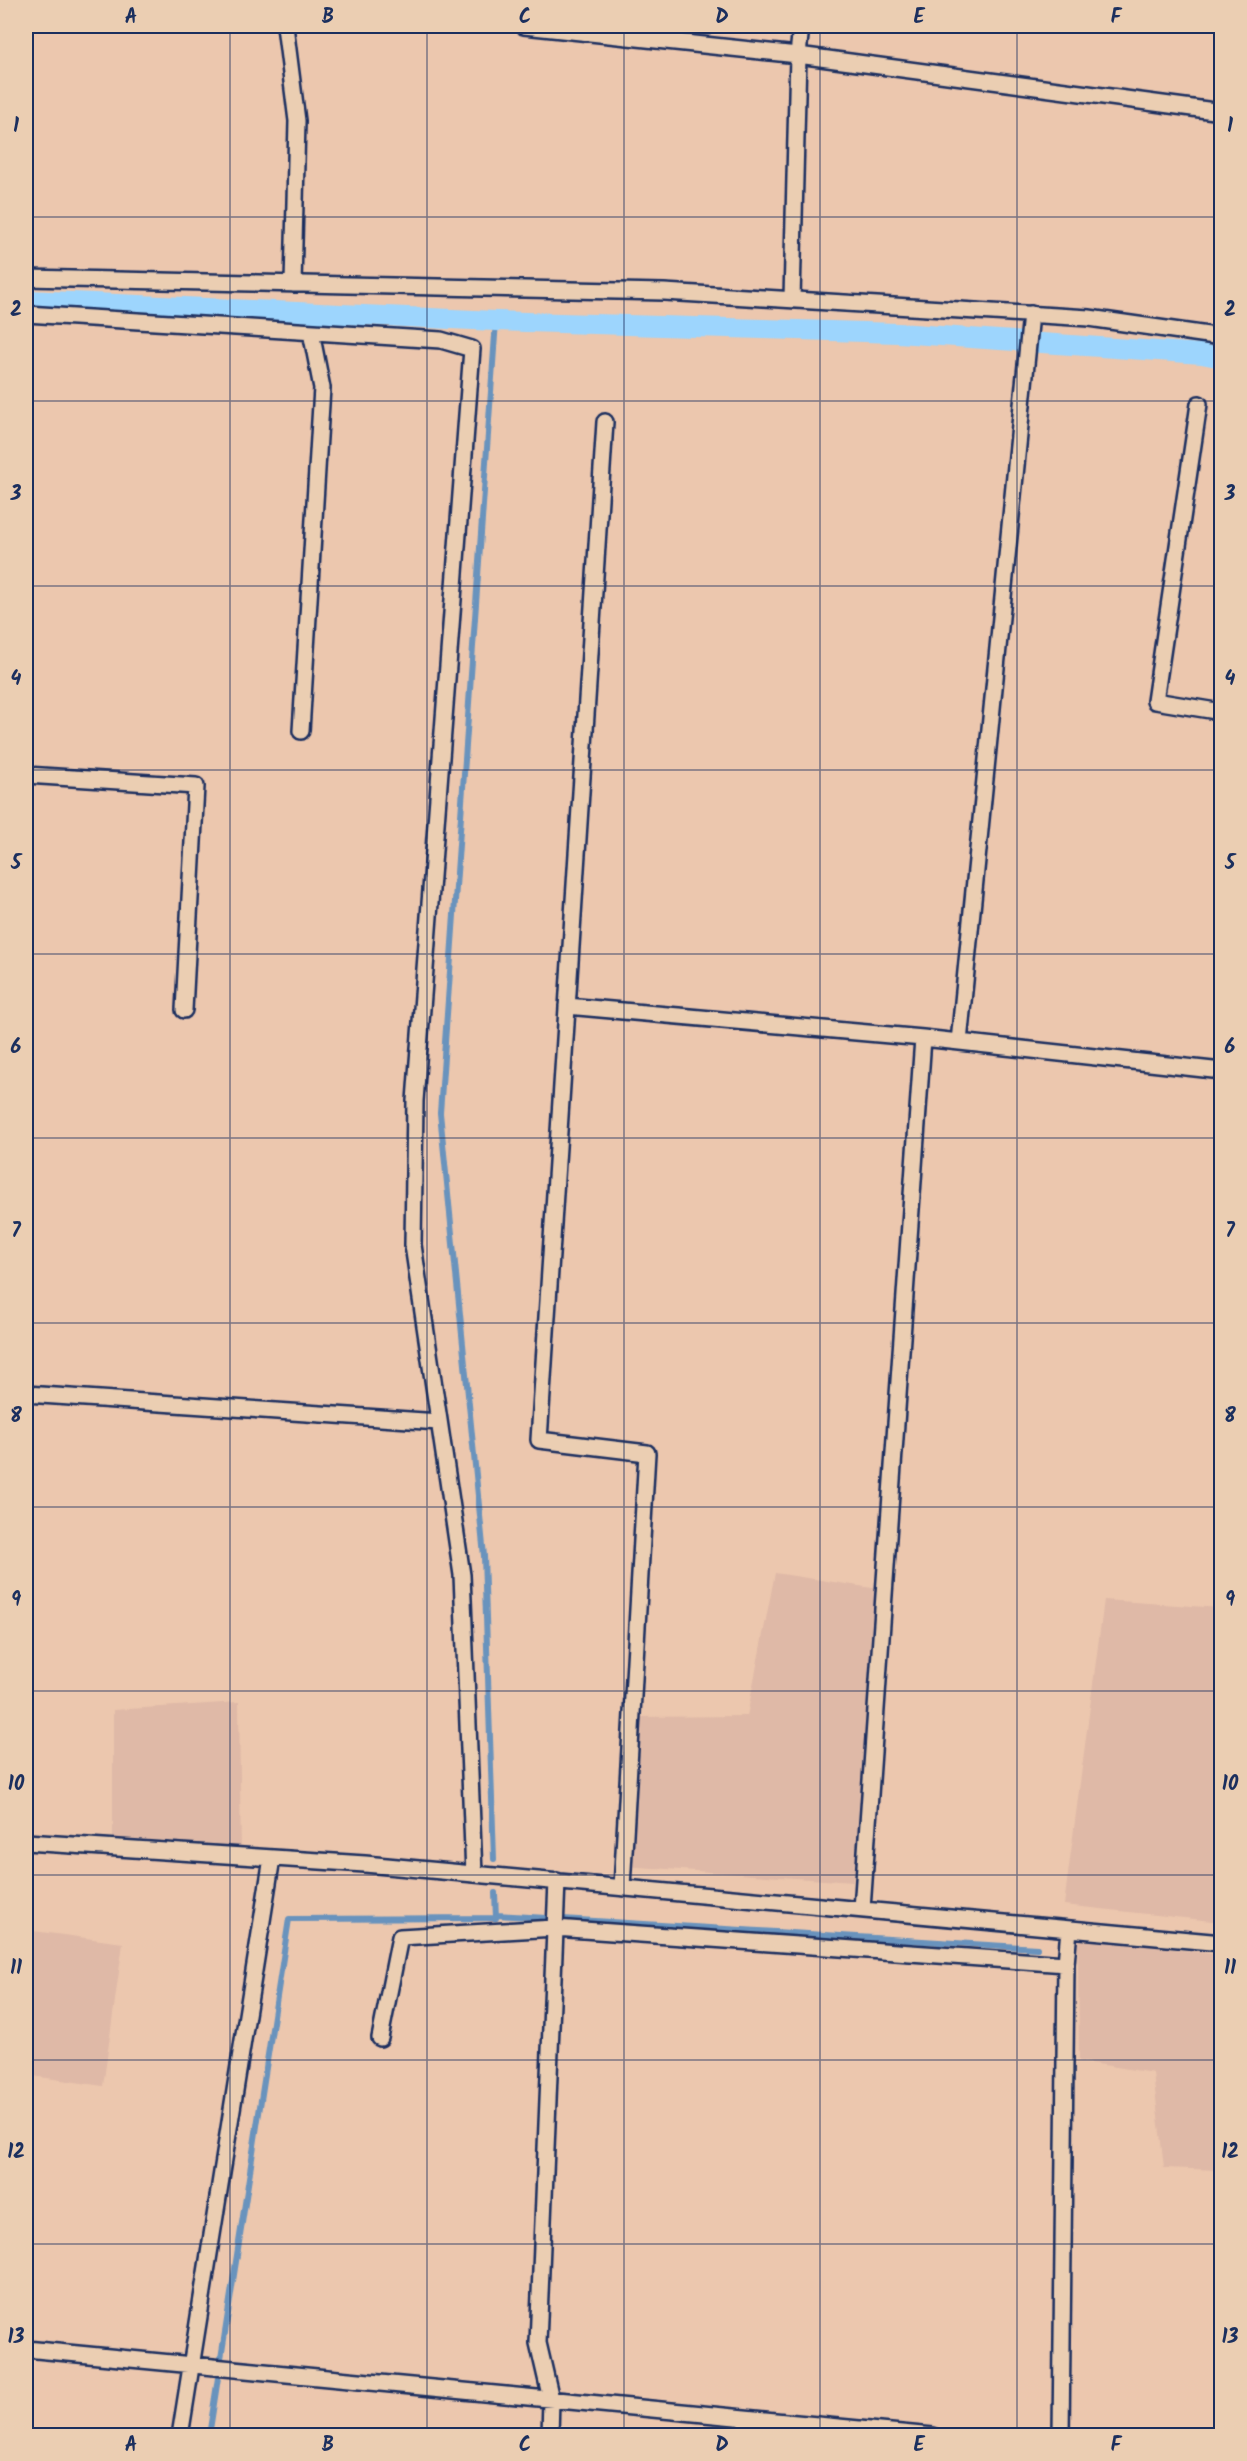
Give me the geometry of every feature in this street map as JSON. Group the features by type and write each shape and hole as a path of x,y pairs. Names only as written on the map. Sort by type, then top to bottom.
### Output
{"street":[{"path":"285,26 297,121 293,284"},
{"path":"524,26 798,55 1221,111"},
{"path":"792,299 798,55 801,26"},
{"path":"26,278 664,292 1089,318 1221,337"},
{"path":"26,314 441,340 472,349 415,1101 413,1245 462,1575 474,1874"},
{"path":"959,1042 1030,315"},
{"path":"301,732 322,388 311,332"},
{"path":"1200,404 1155,701 1221,712"},
{"path":"605,422 539,1440 647,1453 622,1887"},
{"path":"26,775 196,786 184,1011"},
{"path":"567,1006 923,1038 1221,1071"},
{"path":"862,1909 923,1038"},
{"path":"26,1394 439,1422"},
{"path":"26,1842 272,1858 557,1881 1221,1943"},
{"path":"180,2436 272,1858"},
{"path":"550,2436 551,2399 538,2343 557,1881"},
{"path":"381,2038 400,1937 555,1928 1066,1964"},
{"path":"1061,2436 1066,1964 1069,1929"},
{"path":"26,2349 933,2436"}],"shaded area":[{"path":"775,1573 885,1590 853,1882 624,1866 632,1717 747,1716"},
{"path":"1104,1600 1221,1608 1221,1922 1064,1905"},
{"path":"239,1702 241,1856 113,1847 113,1710"},
{"path":"26,1930 123,1943 103,2086 26,2075"},
{"path":"1078,1937 1221,1955 1222,2128 1218,2170 1164,2168 1153,2073 1079,2061"}],"waterway":[{"path":"26,300 496,321 898,333 1202,354 1222,358"},
{"path":"494,1859 484,1556 440,1113 496,321"},
{"path":"209,2436 289,1919 496,1918 495,1893"},
{"path":"496,1915 1037,1948"}]}
